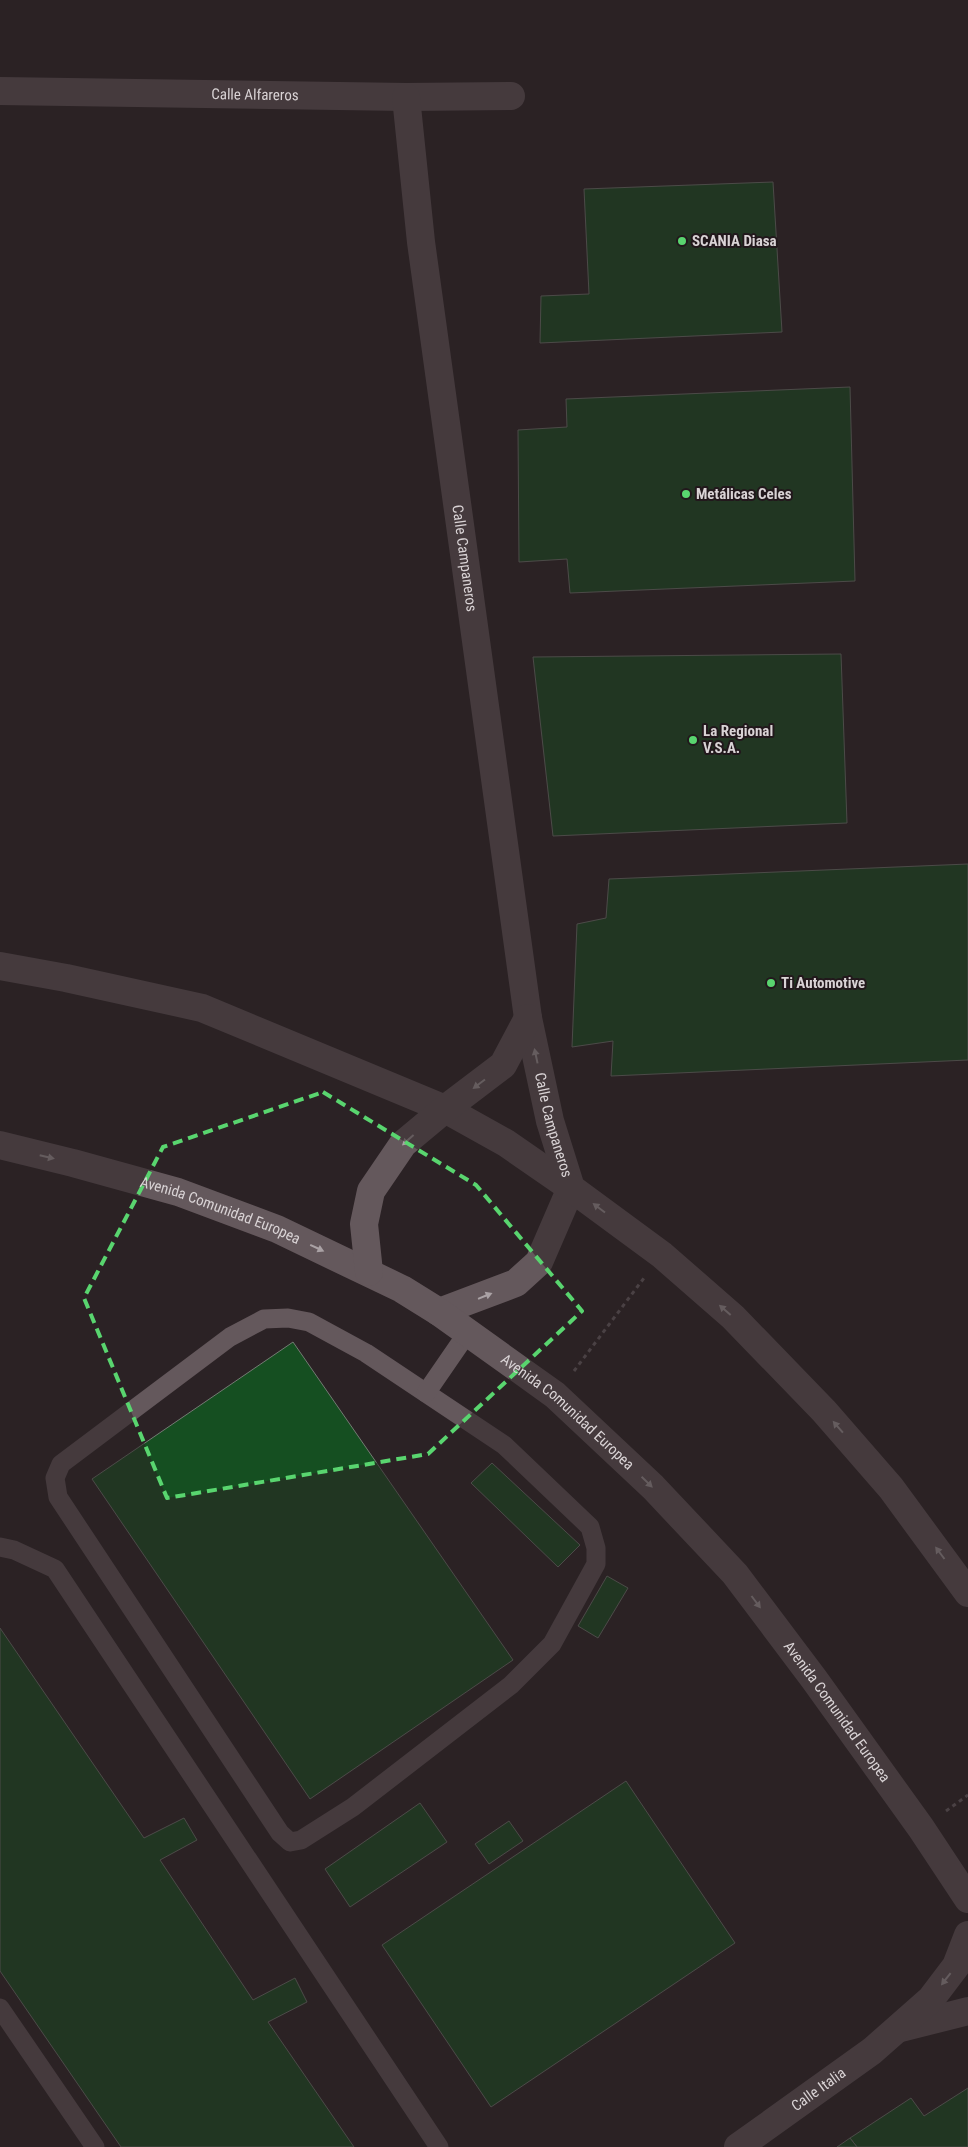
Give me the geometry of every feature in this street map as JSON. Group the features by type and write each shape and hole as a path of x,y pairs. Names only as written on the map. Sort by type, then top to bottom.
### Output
{"street":[{"name":"Calle Alfareros","path":"0,90 406,97 511,96"},
{"name":"Calle Campaneros","path":"406,97 421,242 528,1018 550,1121 571,1188 539,1262 516,1283 439,1312"},
{"path":"0,966 66,978 202,1008 445,1109 506,1143 662,1255 734,1317 824,1411 891,1488 968,1593"},
{"path":"369,1272 364,1224 371,1191 404,1144 445,1109 503,1065 528,1018"},
{"name":"Avenida Comunidad Europea","path":"0,1145 178,1192 277,1229 402,1289 468,1332 555,1395 653,1487 735,1574 814,1679 921,1828 968,1900"},
{"name":"Calle Italia","path":"738,2147 872,2051 931,1999 956,1966 968,1935"},
{"name":"Calle Italia","path":"895,2030 968,2011"}],"lane":[{"path":"288,1318 309,1322 366,1353 426,1393 504,1445 590,1527 596,1548 596,1564 552,1644 511,1685 353,1808 301,1840 290,1842 280,1833 58,1497 55,1478 61,1464 230,1336 264,1319 288,1318"},
{"path":"426,1393 468,1332"},
{"path":"0,1547 14,1550 55,1569 439,2147"},
{"path":"0,2008 95,2147"}],"path":[{"path":"555,1395 662,1255"}],"highlighted area":[{"path":"323,1092 476,1185 582,1311 428,1454 167,1498 84,1298 163,1147"}],"building":[{"name":"SCANIA Diasa","path":"773,182 782,332 540,343 541,296 589,294 584,189"},
{"name":"Metálicas Celes","path":"850,387 855,581 570,593 567,559 519,562 518,430 567,427 566,399"},
{"name":"La Regional V.S.A.","path":"841,654 847,823 553,836 533,657"},
{"name":"Ti Automotive","path":"968,864 968,1060 611,1076 613,1041 572,1047 577,924 606,918 609,879"},
{"path":"293,1342 513,1660 310,1799 92,1479"},
{"path":"492,1463 580,1545 558,1567 471,1483"},
{"path":"607,1576 628,1588 598,1638 578,1626"},
{"path":"0,1628 144,1838 184,1818 197,1840 160,1860 253,2000 295,1978 307,2002 268,2022 354,2147 121,2147 0,1971"},
{"path":"626,1781 735,1943 491,2107 382,1945"},
{"path":"420,1803 447,1842 350,1907 325,1869"},
{"path":"509,1821 523,1841 489,1864 475,1844"},
{"path":"968,2088 968,2147 857,2147 850,2138 911,2098 924,2116"},
{"path":"850,2138 857,2147 837,2147"}],"place":[{"name":"SCANIA Diasa","path":"682,241"},
{"name":"Metálicas Celes","path":"686,494"},
{"name":"La Regional V.S.A.","path":"693,740"},
{"name":"Ti Automotive","path":"771,983"}]}
